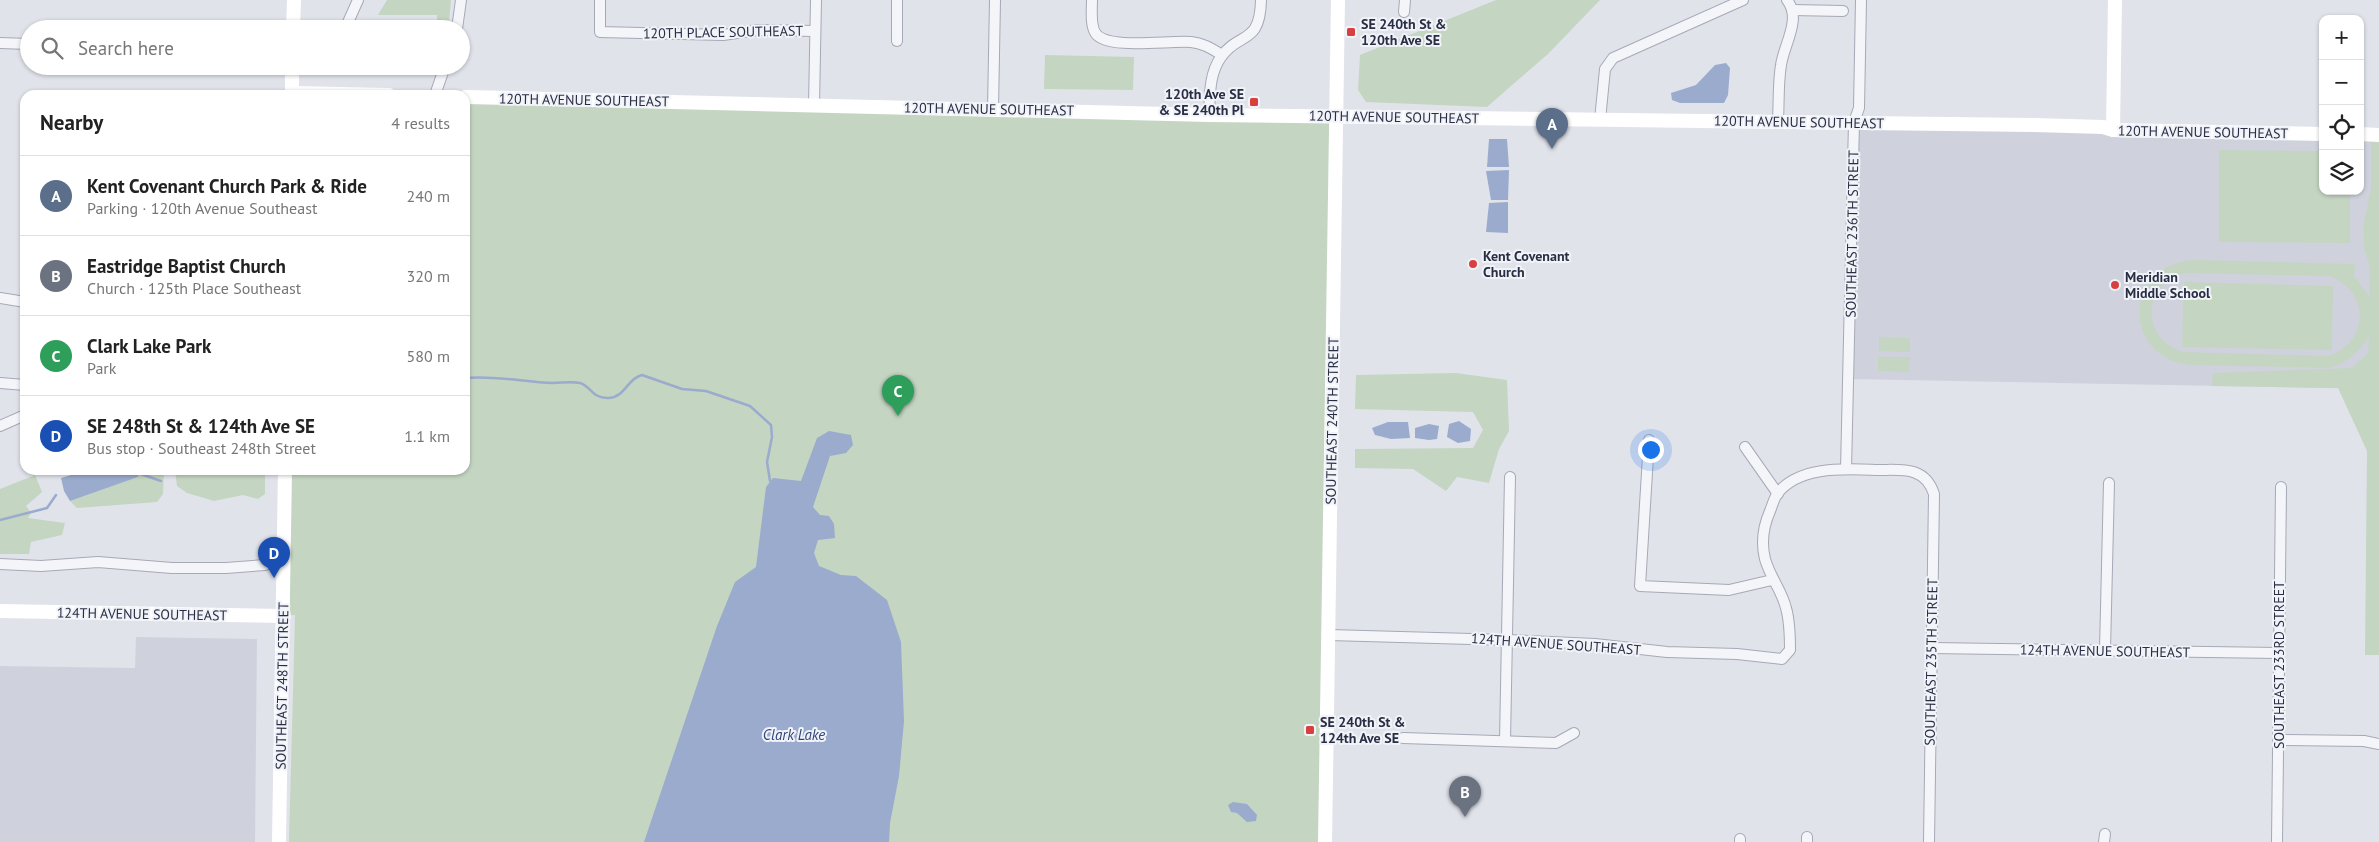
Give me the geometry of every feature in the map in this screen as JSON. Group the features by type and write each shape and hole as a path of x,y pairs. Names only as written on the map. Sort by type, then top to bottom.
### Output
{"street":[{"path":"293,20 294,0"},
{"path":"349,20 358,0"},
{"path":"458,20 461,0"},
{"name":"120TH PLACE SOUTHEAST","path":"600,0 600,32 723,35 758,30 815,31"},
{"path":"814,105 816,0"},
{"path":"897,41 898,0"},
{"path":"993,109 995,0"},
{"path":"1092,0 1094,29 1098,36 1103,39 1120,42 1191,42 1203,45 1222,55"},
{"path":"1209,115 1210,84 1216,65 1222,55 1253,33 1261,13 1261,0"},
{"name":"SOUTHEAST 240TH STREET","path":"1325,842 1338,0"},
{"path":"1404,12 1405,0"},
{"path":"1600,120 1605,69 1613,58 1743,0"},
{"path":"1778,120 1781,64 1791,33 1792,10 1787,0"},
{"name":"SOUTHEAST 236TH STREET","path":"1846,469 1854,122 1858,108 1861,0"},
{"path":"2113,130 2116,0"},
{"path":"1792,10 1843,11"},
{"path":"0,44 20,44"},
{"path":"292,75 292,90"},
{"path":"437,90 442,75"},
{"name":"120TH AVENUE SOUTHEAST","path":"470,97 1209,115 1600,120 1778,120 2083,126 2103,127 2113,130 2319,134"},
{"path":"2364,134 2379,135"},
{"path":"0,298 20,302"},
{"path":"0,382 20,385"},
{"path":"0,426 20,417"},
{"path":"1649,440 1640,586 1729,590 1772,580 1762,539 1766,519 1778,494 1795,479 1814,473 1846,469"},
{"path":"1745,447 1778,494"},
{"name":"SOUTHEAST 235TH STREET","path":"1846,469 1910,471 1921,474 1930,482 1934,494 1929,842"},
{"name":"SOUTHEAST 248TH STREET","path":"279,842 285,475"},
{"path":"1505,741 1510,477"},
{"path":"2105,650 2109,484"},
{"name":"SOUTHEAST 233RD STREET","path":"2277,842 2281,487"},
{"path":"0,564 41,566 98,562 172,568 226,568 265,565"},
{"name":"124TH AVENUE SOUTHEAST","path":"1328,635 1595,644 1667,652 1737,654 1782,659 1790,650 1789,622 1786,607 1772,580"},
{"name":"124TH AVENUE SOUTHEAST","path":"0,611 284,616"},
{"name":"124TH AVENUE SOUTHEAST","path":"1931,648 2278,653"},
{"path":"1403,738 1556,743 1574,733"},
{"path":"2279,740 2364,741 2379,744"}],"shaded area":[{"name":"Meridian Middle School","path":"1854,122 2319,134 2319,195 2364,195 2364,134 2379,135 2379,389 1849,379"},
{"path":"136,637 257,639 255,842 0,842 0,666 135,668"}],"green space":[{"path":"387,0 451,0 449,20 437,20 437,15 378,15"},
{"path":"1496,0 1600,0 1548,54 1487,107 1366,102 1358,90 1360,55"},
{"path":"1045,55 1134,57 1133,90 1044,89"},
{"path":"470,97 1336,116 1325,842 289,842 295,615 284,616 285,475 470,475"},
{"path":"2371,132 2379,132 2379,655 2365,655 2367,451 2338,388 2212,386 2213,373 2352,368 2368,353 2369,337 2352,356 2342,363 2329,368 2191,365 2168,359 2152,346 2142,330 2140,312 2143,294 2153,278 2170,266 2193,260 2355,264 2354,276 2369,296 2370,266 2364,248 2363,227 2371,189","holes":["2185,273 2329,276 2343,283 2352,293 2358,304 2360,317 2358,329 2351,340 2341,349 2327,356 2183,352 2169,345 2159,335 2153,324 2151,312 2160,288 2171,279"]},
{"path":"2219,150 2319,151 2319,195 2350,195 2350,243 2219,242"},
{"path":"2184,282 2333,286 2332,350 2182,347"},
{"path":"1879,337 1910,338 1910,352 1879,351"},
{"path":"1878,357 1910,357 1909,372 1878,371"},
{"path":"1456,373 1507,380 1509,431 1499,449 1489,483 1457,477 1446,491 1413,469 1355,468 1355,449 1473,448 1483,430 1473,412 1355,409 1356,375"},
{"path":"35,475 42,492 26,506 31,513 28,518 65,523 62,535 31,542 29,554 0,554 0,489"},
{"path":"138,475 164,475 163,494 157,502 77,508 70,501 138,477"},
{"path":"176,475 265,475 265,494 258,499 243,495 214,501 187,493 177,486"}],"water":[{"path":"1726,63 1730,68 1728,95 1724,103 1680,103 1672,100 1671,93 1696,85 1715,65"},
{"path":"1489,139 1507,139 1509,167 1487,167"},
{"path":"1509,170 1508,200 1491,200 1486,171"},
{"path":"1508,202 1508,233 1486,232 1489,203"},
{"path":"1459,421 1471,429 1470,441 1458,443 1447,437 1449,424"},
{"path":"1388,422 1408,422 1410,438 1391,439 1375,435 1372,428"},
{"path":"1429,424 1439,426 1437,439 1415,438 1415,428"},
{"name":"Clark Lake","path":"829,431 851,435 853,445 846,453 830,456 813,507 820,515 829,516 834,524 835,538 818,540 814,553 819,566 841,575 856,576 887,600 901,642 904,721 899,776 890,823 889,842 644,842 717,626 735,582 756,567 766,487 773,478 801,481 817,438"},
{"path":"71,475 138,475 138,477 70,501 64,491 61,478"},
{"path":"1233,802 1247,804 1257,815 1256,821 1247,822 1237,813 1231,812 1228,805"}],"waterway":[{"path":"470,378 553,383 577,382 595,394 603,398 609,398 619,394 633,380 642,375 682,389 706,391 750,406 771,425 772,437 767,462 770,481"},
{"path":"144,475 161,481"},
{"path":"0,520 47,508 56,495"}],"place":[{"name":"SE 240th St & 120th Ave SE","path":"1351,32"},
{"name":"120th Ave SE & SE 240th Pl","path":"1254,102"},
{"name":"Kent Covenant Church Park & Ride","path":"1552,149"},
{"name":"Kent Covenant Church","path":"1473,264"},
{"name":"Meridian Middle School","path":"2115,285"},
{"name":"Clark Lake Park","path":"898,416"},
{"name":"SE 248th St & 124th Ave SE","path":"274,578"},
{"name":"SE 240th St & 124th Ave SE","path":"1310,730"},
{"name":"Eastridge Baptist Church","path":"1465,817"}]}
